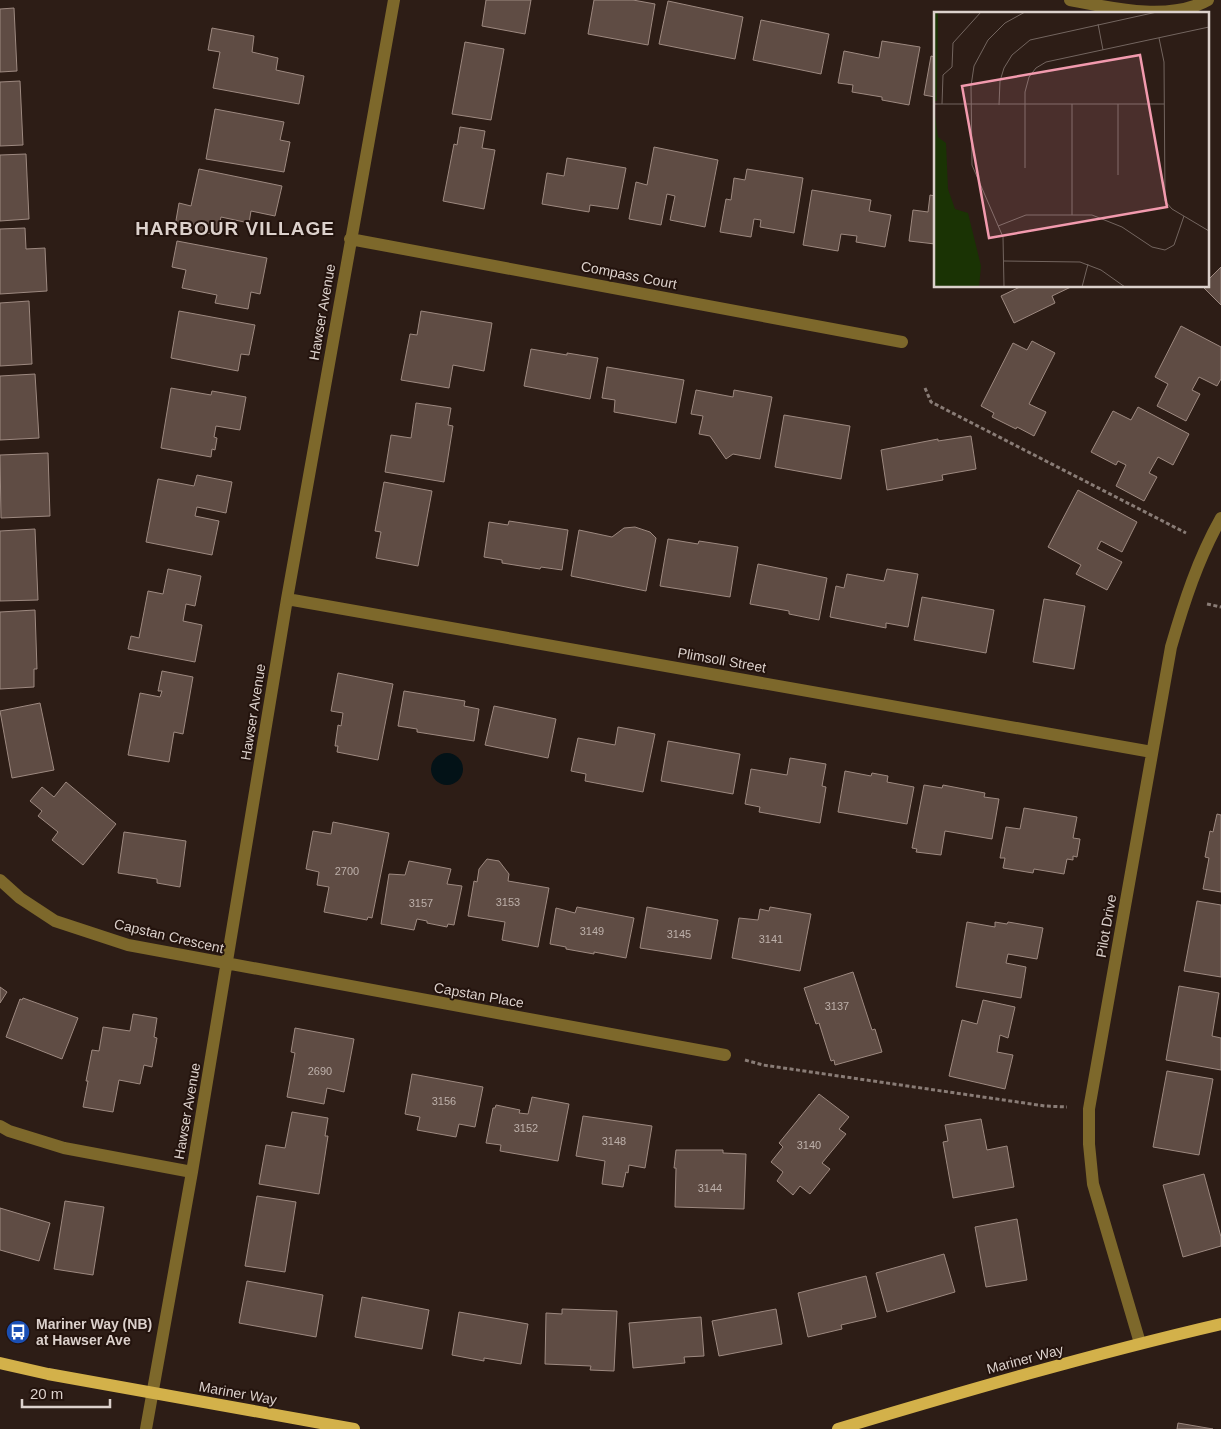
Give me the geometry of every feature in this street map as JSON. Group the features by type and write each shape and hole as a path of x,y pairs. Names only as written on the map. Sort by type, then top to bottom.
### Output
{"main road":[{"name":"Mariner Way","path":"838,1429 959,1392 1140,1343 1221,1324"},
{"name":"Mariner Way","path":"0,1363 48,1374 354,1429"}],"street":[{"name":"Hawser Avenue","path":"146,1429 192,1172 287,598 394,0"},
{"path":"1070,0 1138,11 1170,11 1208,0"},
{"name":"Compass Court","path":"350,238 902,342"},
{"name":"Pilot Drive","path":"1140,1343 1093,1184 1089,1144 1089,1109 1171,647 1185,598 1207,543 1221,518"},
{"name":"Plimsoll Street","path":"287,598 1152,752"},
{"name":"Capstan Crescent","path":"0,880 20,898 55,921 128,945 227,965"},
{"name":"Capstan Place","path":"227,965 725,1055"},
{"path":"0,1126 9,1131 64,1148 192,1172"}],"path":[{"path":"925,388 931,402 1186,533"},
{"path":"725,1055 763,1065 1045,1106 1089,1109"}],"shaded area":[{"path":"447,753 453,754 458,758 462,763 462,775 458,780 453,784 447,785 441,784 436,780 432,775 431,769 432,763 436,758 441,754"}],"building":[{"path":"486,0 531,0 525,34 482,26"},
{"path":"594,0 633,0 655,4 648,45 588,34"},
{"path":"668,1 743,17 735,59 659,44"},
{"path":"14,8 17,71 0,72 0,9"},
{"path":"761,20 829,34 821,74 753,60"},
{"path":"212,28 254,36 252,52 278,58 276,70 304,76 299,104 213,88 220,52 208,50"},
{"path":"882,41 920,47 909,105 882,100 882,97 852,92 853,85 838,83 844,51 879,58"},
{"path":"465,42 504,49 491,120 452,114"},
{"path":"931,56 934,57 934,97 924,95"},
{"path":"20,81 23,145 0,146 0,82"},
{"path":"215,109 284,122 280,140 290,142 284,172 206,159"},
{"path":"460,127 485,131 482,148 495,150 484,209 443,201 454,144 457,145"},
{"path":"654,147 718,160 705,227 670,220 675,196 667,194 661,225 629,219 636,182 647,185"},
{"path":"26,154 29,219 0,221 0,155"},
{"path":"567,158 626,168 618,209 590,205 589,212 542,204 547,173 564,176"},
{"path":"199,169 282,186 275,216 251,211 249,223 221,217 217,235 175,226 179,203 191,206"},
{"path":"747,169 803,178 794,233 760,227 761,220 754,219 751,237 720,232 726,199 731,200 734,178 745,180"},
{"path":"812,190 871,200 869,211 891,215 885,247 856,242 857,236 841,234 838,251 803,245"},
{"path":"930,195 934,196 934,244 909,241 913,210 928,212"},
{"path":"25,228 26,249 45,248 47,291 0,294 0,229"},
{"path":"177,241 267,258 260,294 251,292 248,309 215,303 217,295 182,288 186,270 172,267"},
{"path":"1221,267 1221,305 1204,288 1208,288 1208,280"},
{"path":"1018,288 1069,288 1052,296 1055,303 1014,323 1001,296"},
{"path":"29,301 32,364 0,366 0,303"},
{"path":"179,311 255,325 249,355 241,354 238,371 171,358"},
{"path":"421,311 492,323 484,371 453,365 449,388 401,380 410,334 417,335"},
{"path":"1181,326 1221,347 1221,379 1217,386 1199,377 1192,390 1200,394 1186,421 1157,406 1168,384 1155,377"},
{"path":"1032,341 1055,353 1029,404 1046,412 1034,436 992,417 994,413 981,406 1013,343 1027,350"},
{"path":"531,349 598,358 590,399 524,386"},
{"path":"607,367 684,380 676,423 614,412 615,400 602,398"},
{"path":"35,374 39,438 0,440 0,376"},
{"path":"171,388 211,395 212,391 246,397 240,430 216,426 214,437 217,438 215,450 212,449 211,457 161,448"},
{"path":"696,390 733,397 734,390 772,397 760,459 733,454 726,459 710,436 699,434 703,416 691,414"},
{"path":"416,403 451,408 448,425 453,426 444,482 385,472 391,435 411,438"},
{"path":"1138,407 1189,434 1173,465 1158,457 1149,473 1157,477 1144,501 1116,486 1126,465 1118,461 1116,465 1091,452 1113,411 1131,420"},
{"path":"784,415 850,426 841,479 775,467"},
{"path":"971,436 976,469 942,475 943,480 887,490 881,450 938,439 938,441"},
{"path":"48,453 50,516 1,518 0,455"},
{"path":"197,475 232,482 226,513 197,507 195,516 219,521 212,555 146,542 158,479 194,486"},
{"path":"384,482 432,491 418,566 376,558 381,532 375,531"},
{"path":"1078,490 1137,522 1122,552 1101,541 1097,549 1122,562 1107,590 1076,574 1081,565 1048,547"},
{"path":"509,521 568,530 562,570 541,567 540,569 502,563 502,560 484,557 489,522 508,525"},
{"path":"635,527 650,532 656,538 646,591 571,576 579,530 612,537 624,528"},
{"path":"35,529 38,600 0,601 0,531"},
{"path":"668,539 698,544 699,541 738,547 730,597 660,586"},
{"path":"758,564 827,578 819,620 789,614 789,611 750,604"},
{"path":"168,569 201,576 195,606 186,604 183,621 202,625 195,662 128,649 131,636 139,638 148,591 163,594"},
{"path":"887,569 918,574 908,627 886,623 886,628 830,617 836,586 844,588 847,574 884,581"},
{"path":"922,597 994,610 986,653 914,640"},
{"path":"1044,599 1085,606 1074,669 1033,662"},
{"path":"35,610 37,669 34,669 34,687 0,689 0,612"},
{"path":"162,671 193,677 183,734 174,732 169,762 128,755 140,693 160,697 162,691 158,691"},
{"path":"338,673 393,684 378,760 337,752 338,746 335,746 338,725 341,726 343,713 331,711"},
{"path":"404,691 465,701 464,706 479,709 474,741 417,732 417,729 398,726"},
{"path":"40,703 54,770 12,778 0,711"},
{"path":"494,706 556,719 548,758 485,745"},
{"path":"618,727 655,734 643,792 585,781 586,774 571,771 578,738 615,745"},
{"path":"668,741 740,754 733,794 661,781"},
{"path":"790,758 826,764 822,786 826,787 820,823 759,812 760,807 745,804 751,769 787,775"},
{"path":"845,771 871,776 872,773 888,776 887,782 914,787 907,824 838,812"},
{"path":"66,782 116,824 83,865 52,840 58,832 38,816 42,811 30,801 42,787 54,797"},
{"path":"924,785 942,788 943,785 985,793 984,797 999,799 992,839 945,831 941,855 916,852 917,849 912,848"},
{"path":"1024,808 1077,817 1073,838 1080,839 1077,857 1073,856 1073,860 1067,859 1064,874 1034,869 1033,873 1003,868 1005,858 1000,858 1006,827 1020,829"},
{"path":"1217,814 1221,815 1221,892 1203,889 1209,858 1205,857 1210,831 1213,832"},
{"path":"333,822 389,833 372,918 368,917 367,920 324,912 329,887 317,885 319,872 306,869 313,831 331,834"},
{"path":"124,832 186,841 180,887 157,883 157,879 118,873"},
{"path":"487,859 499,861 509,874 508,881 549,888 538,947 502,940 505,922 468,916 474,881 477,882 479,869"},
{"path":"409,861 451,869 447,884 462,886 454,925 448,924 447,927 417,919 414,930 381,924 389,874 405,875"},
{"path":"1197,901 1221,905 1221,977 1184,971"},
{"path":"577,907 634,918 626,958 566,949 566,947 550,944 556,908 575,913"},
{"path":"647,907 718,920 711,959 640,948"},
{"path":"770,907 811,914 800,971 732,958 739,918 758,920 760,909 769,911"},
{"path":"967,922 995,927 995,922 1007,924 1008,922 1043,928 1037,959 1008,954 1006,963 1026,967 1021,998 956,987"},
{"path":"853,972 872,1030 875,1029 882,1052 835,1065 834,1060 831,1061 819,1023 816,1024 804,988"},
{"path":"1179,986 1219,993 1212,1036 1221,1038 1221,1070 1166,1060"},
{"path":"0,987 7,992 0,1003"},
{"path":"23,998 78,1018 62,1059 6,1037 20,999 22,1000"},
{"path":"983,1000 1015,1007 1008,1038 1000,1035 997,1052 1013,1055 1005,1089 949,1076 962,1020 977,1024"},
{"path":"133,1014 157,1018 154,1037 157,1038 152,1067 144,1065 140,1084 119,1080 113,1112 83,1107 92,1050 99,1051 103,1027 130,1031"},
{"path":"295,1028 354,1039 344,1092 327,1088 324,1104 287,1097 295,1053 291,1052"},
{"path":"1167,1071 1213,1079 1199,1155 1153,1147"},
{"path":"412,1074 483,1087 475,1127 459,1124 456,1137 417,1130 420,1117 405,1114"},
{"path":"819,1094 849,1117 839,1129 846,1134 822,1163 830,1169 810,1194 800,1186 793,1195 777,1181 783,1172 771,1162 783,1147 779,1143"},
{"path":"532,1097 569,1104 558,1161 500,1151 501,1145 486,1143 493,1108 496,1105 520,1110 519,1113 528,1114"},
{"path":"292,1112 328,1118 325,1136 328,1136 319,1194 259,1184 266,1145 285,1148"},
{"path":"583,1116 652,1126 645,1168 629,1165 623,1187 602,1184 605,1161 576,1156"},
{"path":"981,1119 987,1150 1007,1146 1014,1187 953,1198 943,1142 948,1141 945,1125"},
{"path":"676,1150 723,1150 723,1153 746,1154 744,1209 675,1207 676,1168 674,1168"},
{"path":"1204,1174 1221,1237 1221,1246 1183,1257 1163,1185"},
{"path":"257,1196 296,1202 285,1272 245,1266"},
{"path":"65,1201 104,1207 93,1275 54,1269"},
{"path":"0,1208 50,1223 39,1261 0,1250"},
{"path":"1017,1219 1027,1280 986,1287 975,1227"},
{"path":"944,1254 955,1292 887,1312 876,1273"},
{"path":"866,1276 876,1317 841,1325 842,1329 808,1337 798,1293"},
{"path":"247,1281 323,1295 316,1337 239,1323"},
{"path":"362,1297 429,1310 422,1349 355,1337"},
{"path":"562,1309 617,1311 614,1371 590,1370 591,1366 545,1364 546,1313 562,1314"},
{"path":"776,1309 782,1344 719,1356 712,1321"},
{"path":"459,1312 528,1324 521,1364 484,1358 484,1361 452,1355"},
{"path":"701,1317 704,1356 684,1357 685,1363 633,1368 629,1323"},
{"path":"1178,1423 1213,1429 1177,1429"}],"place":[{"name":"Mariner Way (NB) at Hawser Ave","path":"18,1332"}],"district":[{"name":"HARBOUR VILLAGE","path":"235,228"}]}
